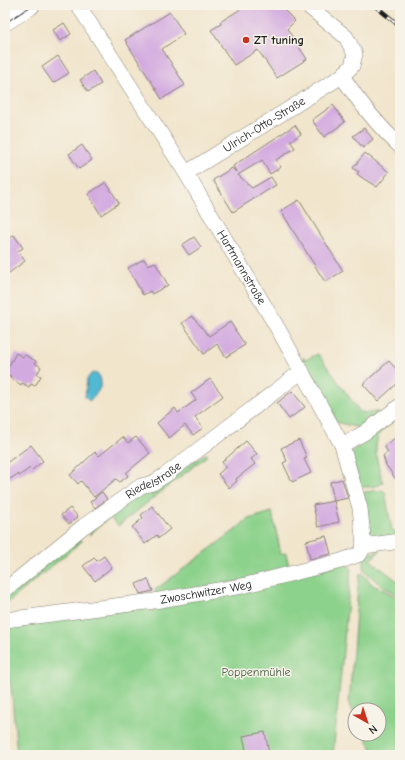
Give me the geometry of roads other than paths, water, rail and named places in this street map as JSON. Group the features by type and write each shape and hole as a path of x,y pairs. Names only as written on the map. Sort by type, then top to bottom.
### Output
{"street":[{"path":"5,20 29,5"},
{"name":"Hartmannstraße","path":"78,5 186,173 302,371 342,445 360,508 364,546"},
{"path":"307,5 346,38 355,54 352,66 342,76 359,103 381,129 400,146"},
{"name":"Ulrich-Otto-Straße","path":"186,173 342,76"},
{"name":"Riedelstraße","path":"5,590 84,526 141,486 153,483 164,476 302,371"},
{"path":"342,445 364,433 400,406"},
{"name":"Zwoschwitzer Weg","path":"5,620 154,601 242,586 341,561 360,554 364,546 400,540"}],"water":[{"path":"92,373 97,373 100,376 101,384 98,391 89,401 85,397 87,379"}],"tram line":[{"path":"5,23 33,5"}],"railway":[{"path":"374,5 400,26"}],"place":[{"name":"ZT tuning","path":"246,40"}],"park label":[{"name":"Poppenmühle","path":"256,672"}]}
